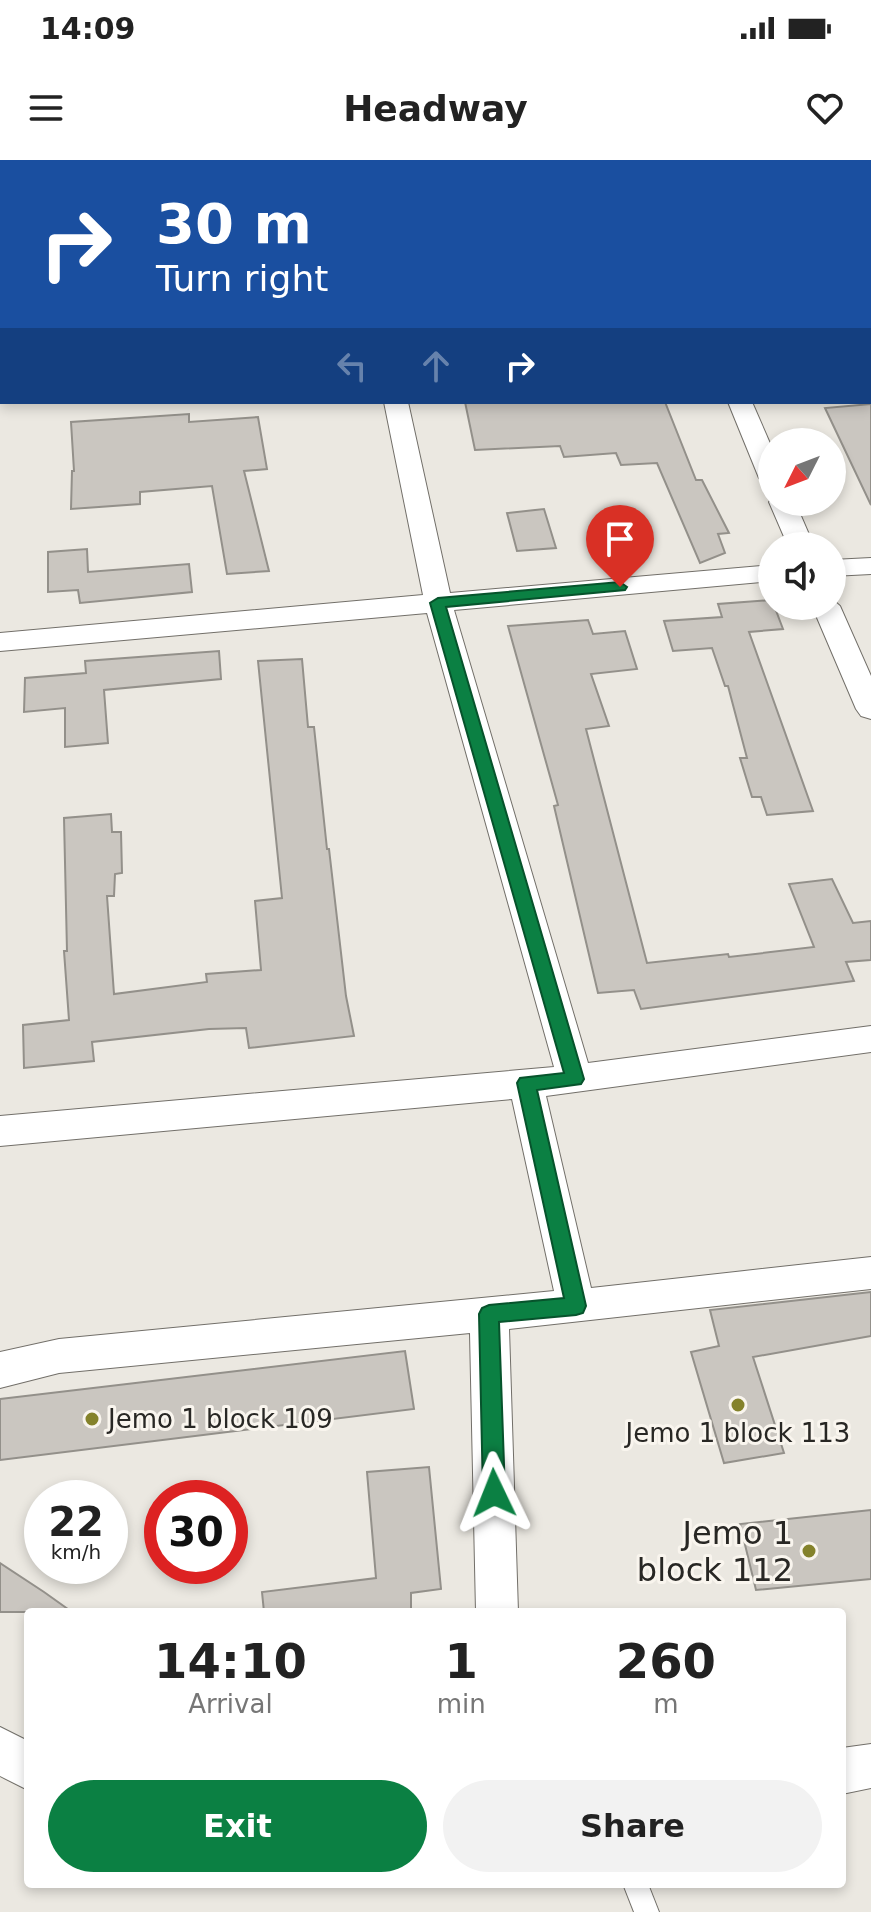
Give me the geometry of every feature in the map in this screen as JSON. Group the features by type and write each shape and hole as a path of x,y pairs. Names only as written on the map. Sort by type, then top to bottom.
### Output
{"street":[{"path":"396,404 438,603 575,1079"},
{"path":"741,404 758,445"},
{"path":"846,567 871,566"},
{"path":"0,642 758,574"},
{"path":"832,620 871,709"},
{"path":"0,1131 575,1079 871,1039"},
{"path":"526,1083 576,1306"},
{"path":"0,1370 59,1356 576,1306 871,1273"},
{"path":"489,1314 497,1608"},
{"path":"0,1749 24,1765"},
{"path":"846,1770 871,1766"}],"lane":[{"path":"637,1888 647,1912"}],"building":[{"path":"465,404 666,404 696,480 702,480 729,533 718,534 725,553 700,563 657,463 621,465 616,453 564,457 560,446 475,450"},
{"path":"871,404 871,505 846,452 846,428 834,428 825,408"},
{"path":"189,414 189,422 258,417 267,469 244,471 269,571 227,574 212,486 140,492 140,504 71,509 74,471 71,422"},
{"path":"544,509 556,548 517,551 507,513"},
{"path":"87,549 88,572 189,564 192,592 80,603 78,590 48,592 48,552"},
{"path":"758,601 758,620 780,620 783,629 749,632 813,811 767,815 761,797 752,797 740,758 747,758 728,686 725,686 712,648 673,651 664,621 722,617 718,604"},
{"path":"588,620 593,634 625,631 637,669 591,674 609,726 586,729 647,963 814,947 789,884 832,879 853,923 871,921 871,960 846,962 854,981 641,1009 634,990 598,993 554,806 558,805 508,626"},
{"path":"219,651 221,679 104,690 108,743 65,747 65,708 24,712 25,678 86,673 85,661"},
{"path":"302,659 308,727 314,727 346,996 354,1036 249,1048 246,1028 209,1029 92,1042 94,1061 24,1068 23,1025 69,1020 64,951 67,951 64,818 111,814 112,832 121,832 122,873 115,874 114,896 107,896 114,994 207,982 206,974 261,970 255,901 282,898 258,661"},
{"name":"Jemo 1 block 113","path":"871,1292 871,1336 753,1357 784,1453 724,1463 691,1352 719,1346 710,1310"},
{"path":"405,1351 414,1409 0,1460 0,1399"},
{"path":"429,1467 441,1589 411,1593 411,1608 264,1608 262,1592 376,1578 367,1472"},
{"name":"Jemo 1 block 112","path":"871,1510 871,1579 756,1590 740,1524"},
{"path":"0,1563 24,1579 24,1584 32,1584 66,1608 24,1608 24,1612 0,1612"}],"place":[{"name":"Jemo 1 block 113","path":"738,1405"},
{"name":"Jemo 1 block 109","path":"92,1419"},
{"name":"Jemo 1 block 112","path":"809,1551"}],"route":[{"path":"494,1493 489,1314 576,1306 526,1083 575,1079 438,603 620,587"}]}
